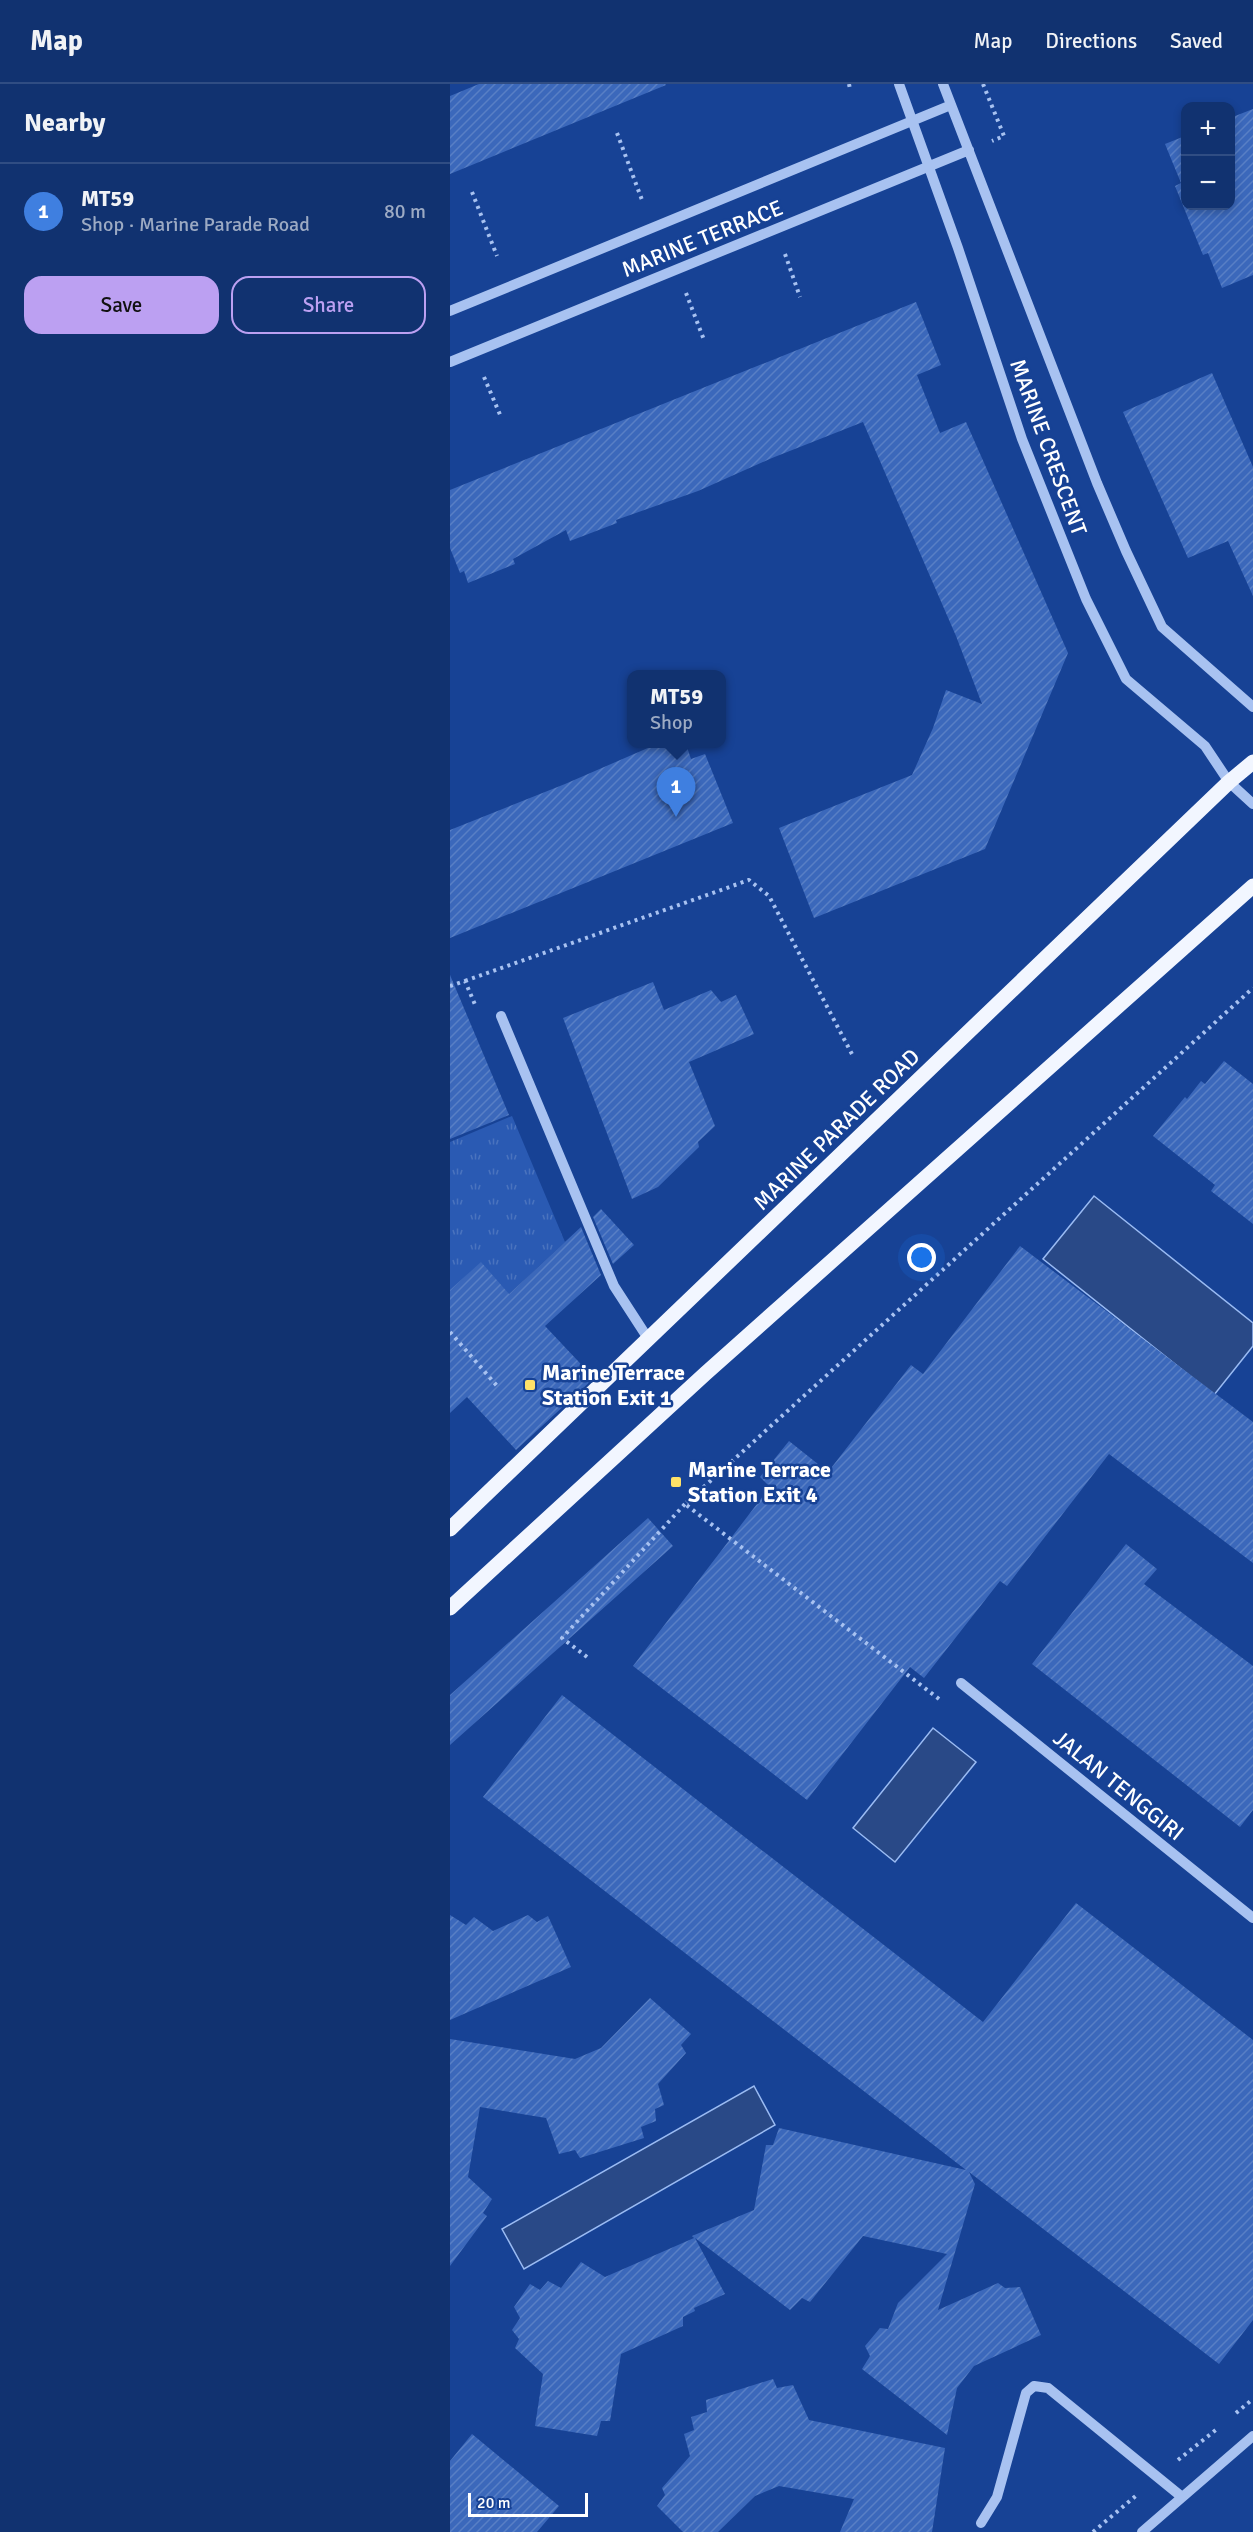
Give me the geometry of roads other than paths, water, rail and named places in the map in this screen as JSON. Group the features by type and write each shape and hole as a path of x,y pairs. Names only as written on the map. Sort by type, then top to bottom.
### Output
{"main road":[{"name":"MARINE PARADE ROAD","path":"450,1529 1229,782 1253,762"},
{"path":"450,1608 706,1373 1253,886"}],"street":[{"name":"MARINE CRESCENT","path":"899,84 1022,439 1086,599 1126,680 1205,746 1229,782 1253,804"},
{"name":"MARINE CRESCENT","path":"943,84 1097,483 1162,627 1253,707"},
{"name":"MARINE TERRACE","path":"450,310 951,105"},
{"name":"MARINE TERRACE","path":"450,362 969,150"},
{"path":"501,1016 614,1287 649,1340"},
{"name":"JALAN TENGGIRI","path":"961,1683 1253,1917"},
{"path":"981,2523 997,2497 1026,2393 1034,2386 1048,2388 1182,2497"},
{"path":"1142,2532 1253,2436"}],"place":[{"name":"MT59","path":"676,817"},
{"name":"Marine Terrace Station Exit 1","path":"530,1385"},
{"name":"Marine Terrace Station Exit 4","path":"676,1482"}]}
